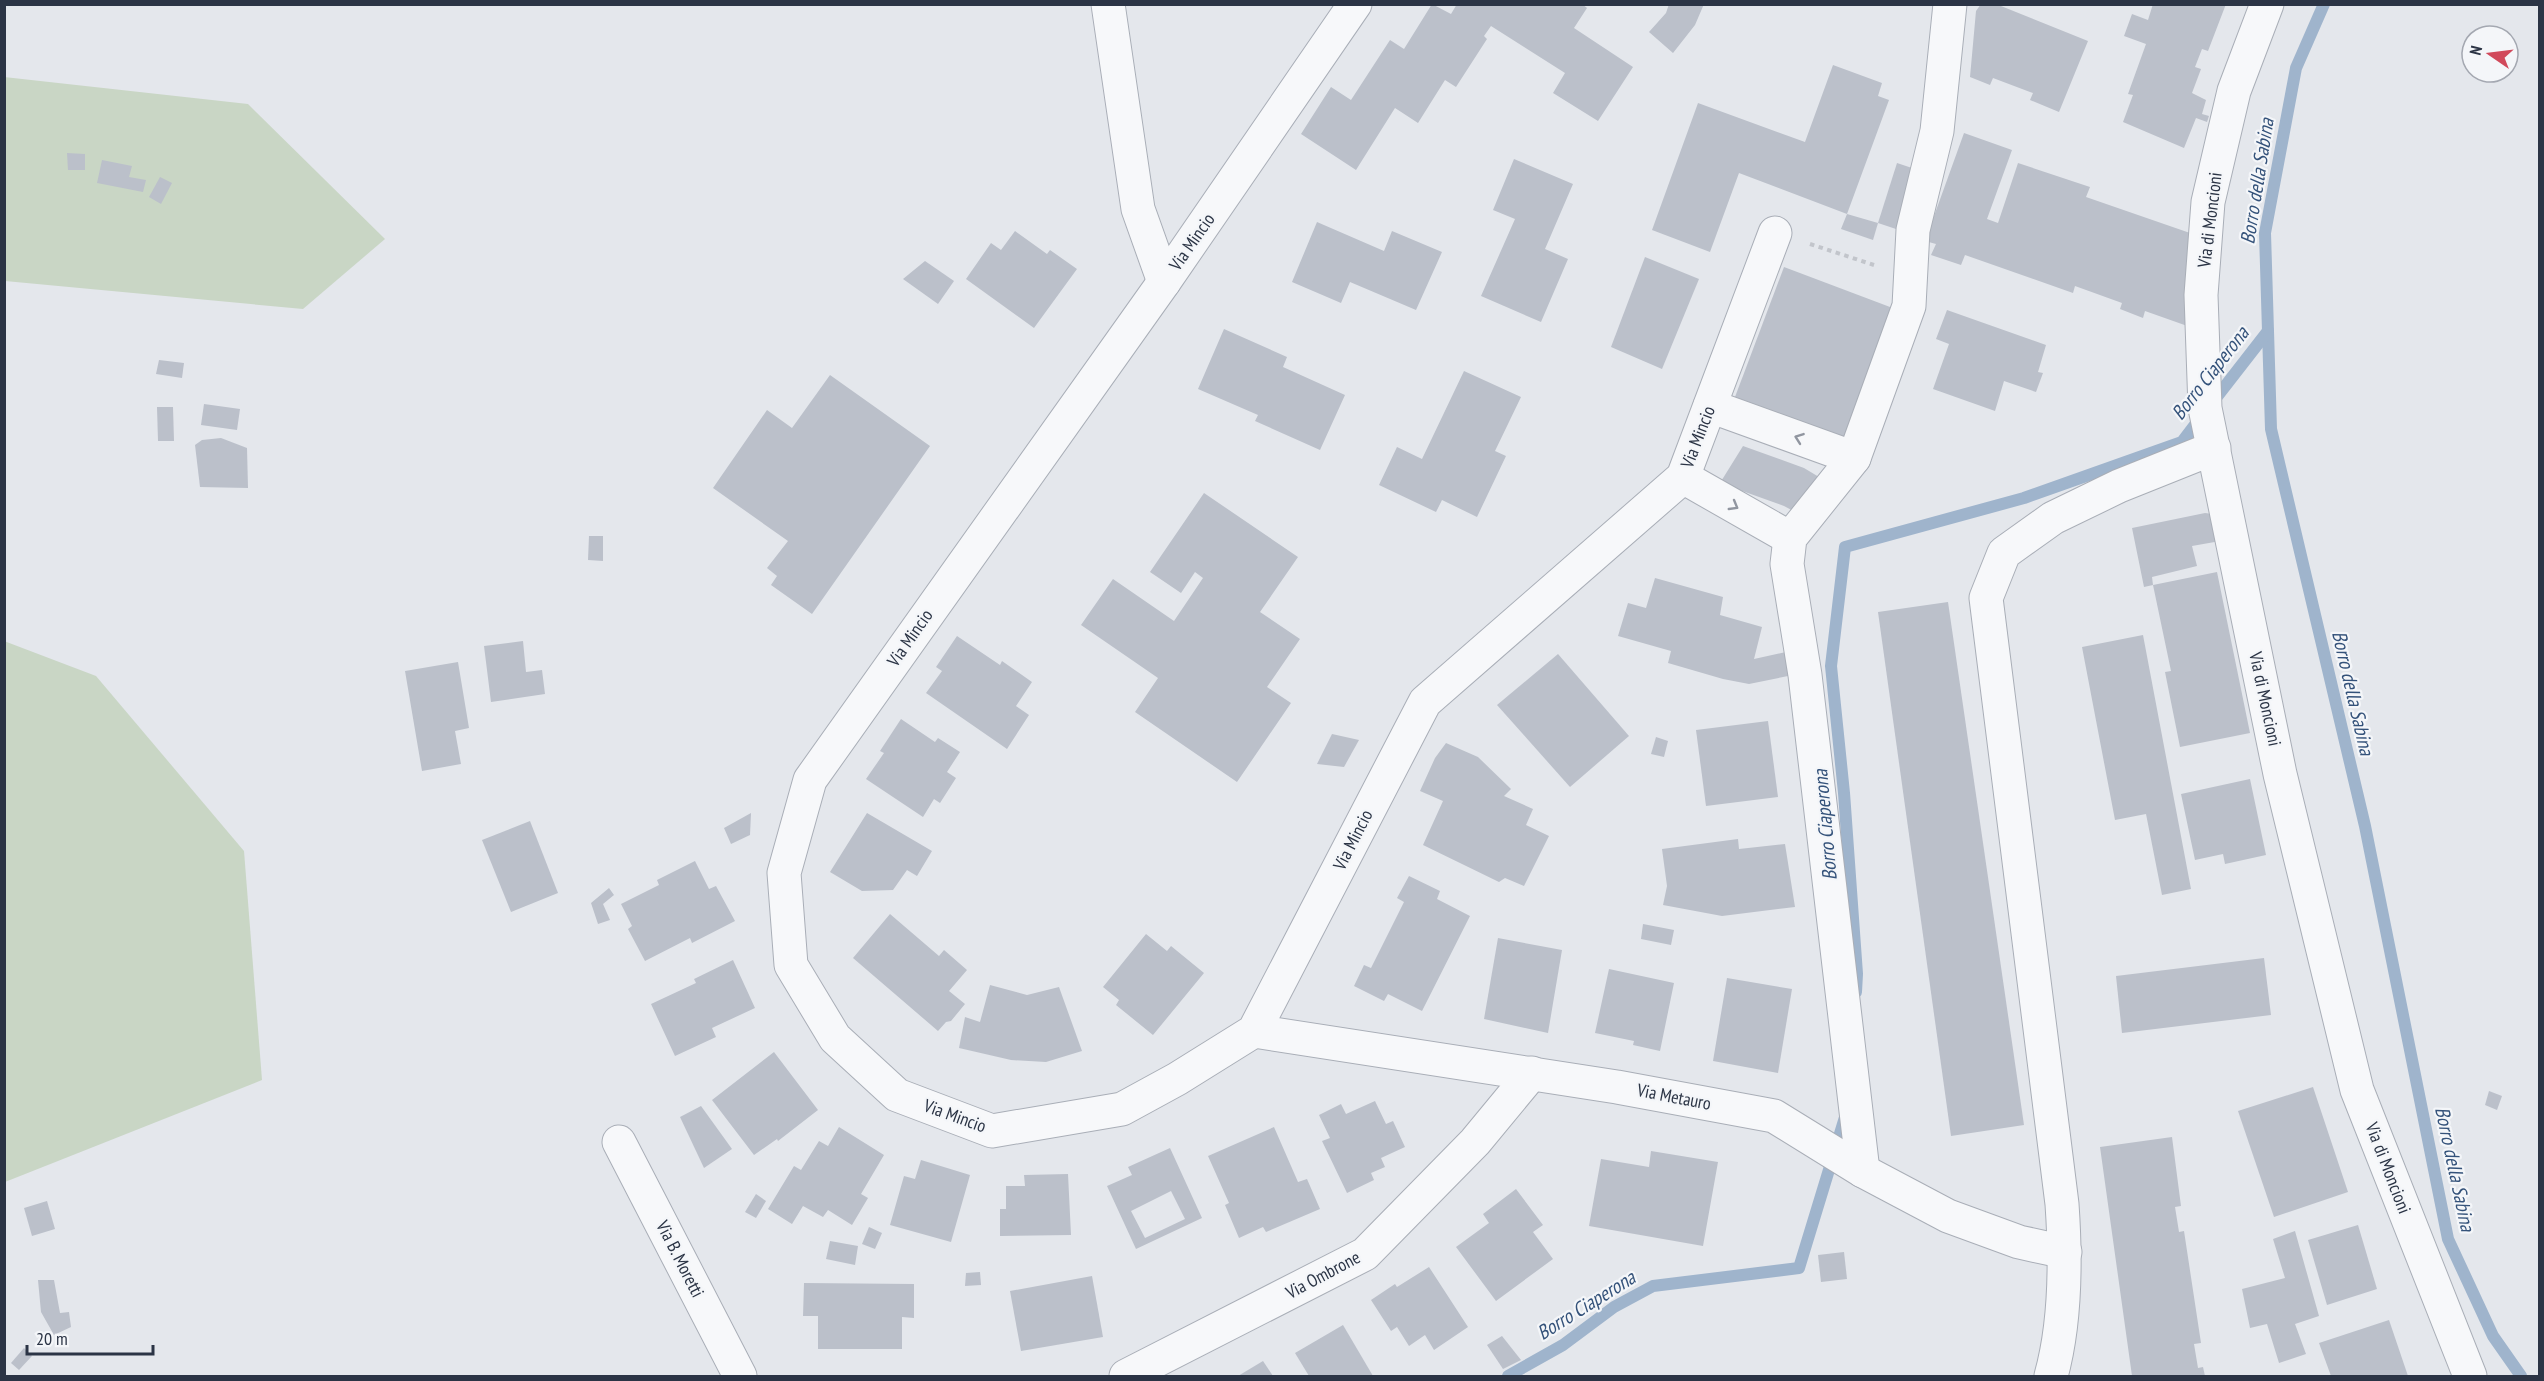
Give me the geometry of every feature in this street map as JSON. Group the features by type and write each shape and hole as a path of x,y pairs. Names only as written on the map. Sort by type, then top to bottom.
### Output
{"street":[{"path":"1108,4 1138,208 1164,282"},
{"name":"Via Mincio","path":"1355,4 1164,282 810,780 784,873 791,965 835,1038 897,1095 992,1131 1122,1109 1177,1079 1254,1031 1425,702 1683,477 1775,233"},
{"path":"1857,1168 1805,675 1787,564 1790,538 1854,458 1910,306 1912,230 1937,131 1950,4"},
{"name":"Via di Moncioni","path":"2267,4 2234,91 2208,202 2201,295 2205,408 2280,774 2357,1090 2470,1377"},
{"path":"1710,406 1854,458"},
{"path":"2051,1377 2058,1350 2065,1252 2062,1204 1986,598 2004,553 2053,518 2119,486 2214,448"},
{"path":"1683,477 1790,538"},
{"name":"Via Metauro","path":"1254,1031 1532,1073 1774,1116 1857,1168 1948,1216 2019,1242 2065,1252"},
{"name":"Via Ombrone","path":"1126,1377 1365,1254 1475,1142 1532,1073"},
{"name":"Via B. Moretti","path":"619,1142 740,1377"}],"path":[{"path":"1775,233 1910,276"}],"green space":[{"path":"4,77 248,104 385,239 303,309 5,281"},
{"path":"4,641 96,676 244,851 262,1080 5,1182"}],"building":[{"path":"1432,4 1451,14 1457,4 1582,4 1587,8 1574,28 1633,67 1598,121 1553,93 1565,73 1491,26 1484,36 1487,39 1456,87 1445,80 1418,123 1395,108 1356,170 1301,134 1331,87 1351,100 1390,40 1404,49"},
{"path":"1669,4 1704,4 1695,25 1673,53 1649,32 1666,13"},
{"path":"1981,4 1996,4 2088,41 2059,112 2030,100 2033,93 1993,78 1990,85 1970,77 1976,11"},
{"path":"2153,4 2226,4 2208,51 2202,49 2195,67 2201,69 2192,93 2206,100 2202,114 2209,116 2207,122 2196,118 2184,148 2123,122 2133,95 2128,94 2146,44 2124,36 2132,14 2148,20"},
{"path":"1833,65 1882,83 1878,96 1889,100 1847,214 1739,173 1710,252 1652,230 1698,103 1805,142"},
{"path":"1964,133 2012,150 1987,219 1998,223 2018,163 2090,187 2086,197 2190,233 2193,328 2145,311 2143,318 2120,309 2122,303 2075,286 2073,293 1965,255 1961,265 1931,255 1936,244 1925,241"},
{"path":"67,153 85,154 85,170 68,170"},
{"path":"1514,159 1573,184 1545,249 1568,259 1541,322 1481,296 1515,219 1493,210"},
{"path":"102,160 132,166 129,177 146,180 143,192 97,183"},
{"path":"1897,163 1918,170 1899,230 1878,223"},
{"path":"160,177 172,183 161,204 149,197"},
{"path":"1847,214 1878,223 1873,240 1841,229"},
{"path":"1317,222 1384,251 1392,231 1442,252 1416,310 1350,282 1341,303 1292,282"},
{"path":"1015,231 1047,254 1050,250 1077,269 1034,328 966,279 991,243 1001,250"},
{"path":"1645,257 1699,279 1662,369 1611,347"},
{"path":"925,261 954,281 938,304 903,279"},
{"path":"1784,267 1898,310 1849,439 1735,397"},
{"path":"1947,310 2046,345 2038,372 2043,373 2036,392 2004,381 1995,411 1933,389 1949,344 1936,339"},
{"path":"1224,329 1287,357 1283,367 1345,395 1320,450 1255,421 1258,415 1198,389"},
{"path":"159,360 184,363 182,378 156,374"},
{"path":"1464,371 1521,397 1495,451 1506,456 1477,517 1442,500 1436,512 1379,485 1397,447 1422,459"},
{"path":"830,375 930,446 812,614 771,585 777,576 767,568 788,541 713,488 767,410 792,428"},
{"path":"204,404 240,409 237,430 201,425"},
{"path":"157,407 173,407 174,441 158,441"},
{"path":"221,438 247,448 248,488 200,487 195,445 202,440"},
{"path":"1743,446 1804,468 1819,477 1799,514 1784,506 1720,483"},
{"path":"1204,493 1298,557 1260,612 1300,639 1267,687 1291,703 1237,782 1135,712 1158,678 1081,625 1113,579 1174,621 1203,578 1195,572 1181,593 1150,572"},
{"path":"2205,513 2220,515 2226,540 2192,546 2197,566 2152,577 2153,585 2144,587 2132,528"},
{"path":"589,536 603,536 603,561 588,560"},
{"path":"2217,572 2250,733 2180,747 2165,672 2171,671 2153,585"},
{"path":"1655,578 1723,597 1720,615 1762,627 1754,659 1786,652 1788,676 1749,684 1723,679 1668,663 1671,651 1618,636 1628,603 1646,608"},
{"path":"1948,602 2024,1125 1951,1136 1878,612"},
{"path":"2143,635 2191,889 2162,895 2146,814 2115,820 2082,647"},
{"path":"957,636 1000,665 1002,661 1032,682 1016,706 1029,715 1007,749 926,693 942,671 936,667"},
{"path":"523,641 526,672 542,670 545,694 491,702 484,646"},
{"path":"1558,654 1629,736 1570,787 1497,705"},
{"path":"458,662 469,728 455,731 461,764 422,771 405,671"},
{"path":"901,719 935,742 938,738 960,752 947,772 956,778 940,803 934,799 923,817 866,779 884,753 880,751"},
{"path":"1768,721 1778,797 1706,806 1696,730"},
{"path":"1332,734 1359,740 1344,767 1317,764"},
{"path":"1656,737 1668,741 1664,757 1651,754"},
{"path":"1446,743 1478,757 1511,789 1504,796 1533,809 1526,825 1549,836 1524,886 1505,878 1499,882 1423,845 1443,801 1420,791 1435,758"},
{"path":"2250,779 2266,855 2225,864 2223,854 2195,860 2181,794"},
{"path":"751,813 750,835 731,844 724,828"},
{"path":"867,813 932,851 917,876 907,870 893,890 862,891 830,872"},
{"path":"530,821 558,893 511,912 482,840"},
{"path":"1738,839 1739,849 1785,844 1795,907 1722,916 1663,905 1667,886 1662,849"},
{"path":"695,861 709,889 716,886 735,921 692,943 690,938 645,961 628,929 632,926 621,904 659,885 657,880"},
{"path":"1409,876 1440,891 1437,899 1470,916 1422,1011 1388,994 1384,1001 1354,986 1364,965 1371,968 1404,902 1397,898"},
{"path":"609,888 614,895 603,904 610,920 598,924 591,903"},
{"path":"890,914 939,956 944,950 967,970 949,991 965,1004 951,1021 946,1022 938,1031 853,958"},
{"path":"1643,924 1674,930 1671,945 1641,939"},
{"path":"1146,934 1167,951 1171,946 1204,973 1153,1035 1116,1005 1119,1000 1103,987"},
{"path":"1498,938 1562,950 1548,1033 1484,1019"},
{"path":"2264,958 2271,1015 2122,1033 2116,976"},
{"path":"733,960 755,1008 712,1028 716,1037 675,1056 651,1004 696,983 694,979"},
{"path":"1609,969 1674,983 1660,1051 1633,1045 1634,1041 1595,1033"},
{"path":"1727,978 1792,989 1778,1073 1713,1061"},
{"path":"990,985 1027,995 1059,987 1082,1051 1046,1062 1011,1060 959,1048 965,1017 980,1022"},
{"path":"774,1052 818,1110 778,1141 777,1139 754,1155 712,1100"},
{"path":"2313,1087 2348,1192 2274,1217 2238,1111"},
{"path":"2489,1091 2502,1096 2497,1110 2485,1105"},
{"path":"1375,1101 1386,1124 1393,1121 1405,1147 1381,1158 1385,1167 1371,1173 1374,1180 1347,1193 1322,1141 1330,1138 1319,1115 1341,1104 1346,1114"},
{"path":"701,1106 732,1149 704,1168 680,1117"},
{"path":"839,1127 884,1155 861,1194 868,1198 852,1225 828,1210 823,1217 803,1206 792,1224 768,1209 794,1166 801,1170 819,1141 828,1146"},
{"path":"1274,1127 1298,1182 1307,1179 1320,1209 1266,1232 1263,1227 1239,1238 1225,1205 1229,1203 1208,1156"},
{"path":"2172,1137 2181,1206 2175,1207 2179,1232 2184,1231 2201,1343 2194,1344 2198,1368 2203,1367 2205,1376 2132,1376 2100,1147"},
{"path":"1170,1148 1202,1218 1136,1249 1107,1186 1132,1175 1128,1167","holes":["1171,1191 1185,1219 1145,1238 1131,1211"]},
{"path":"1651,1151 1718,1162 1703,1246 1589,1226 1601,1159 1649,1167"},
{"path":"921,1160 970,1175 951,1242 890,1225 904,1176 915,1179"},
{"path":"1068,1174 1071,1235 1000,1236 1000,1209 1006,1209 1006,1186 1025,1186 1024,1175"},
{"path":"1516,1189 1543,1225 1533,1232 1553,1259 1496,1301 1456,1247 1489,1223 1483,1214"},
{"path":"756,1194 766,1201 756,1218 745,1212"},
{"path":"47,1201 55,1229 32,1236 24,1208"},
{"path":"2358,1225 2377,1289 2327,1305 2308,1240"},
{"path":"869,1227 882,1233 875,1249 862,1244"},
{"path":"2295,1231 2319,1316 2295,1324 2306,1354 2279,1363 2267,1324 2250,1328 2242,1289 2285,1278 2273,1239"},
{"path":"830,1241 858,1246 855,1265 826,1259"},
{"path":"1844,1252 1847,1279 1821,1282 1818,1255"},
{"path":"1429,1267 1468,1327 1434,1350 1425,1335 1409,1346 1397,1327 1391,1331 1371,1300 1395,1284 1397,1287"},
{"path":"980,1272 981,1285 965,1286 966,1273"},
{"path":"1092,1276 1103,1337 1021,1351 1010,1291"},
{"path":"38,1280 54,1280 60,1313 69,1312 71,1327 54,1335 41,1312"},
{"path":"804,1283 914,1284 914,1318 902,1317 902,1349 818,1349 818,1316 803,1316"},
{"path":"2389,1320 2408,1376 2331,1376 2319,1343"},
{"path":"1343,1325 1373,1376 1309,1376 1295,1353"},
{"path":"1502,1336 1521,1360 1503,1369 1487,1345"},
{"path":"24,1348 32,1356 19,1370 11,1363"},
{"path":"1263,1361 1273,1376 1238,1376"}],"waterway":[{"name":"Borro della Sabina","path":"2324,4 2296,68 2265,233 2271,429 2365,826 2448,1239 2493,1336 2521,1376"},
{"name":"Borro Ciaperona","path":"2212,403 2268,331"},
{"name":"Borro Ciaperona","path":"1856,992 1857,974 1844,793 1831,666 1845,547 2024,498 2182,442 2201,417"},
{"name":"Borro Ciaperona","path":"1508,1376 1563,1345 1614,1307 1653,1286 1799,1268 1846,1114"}]}
